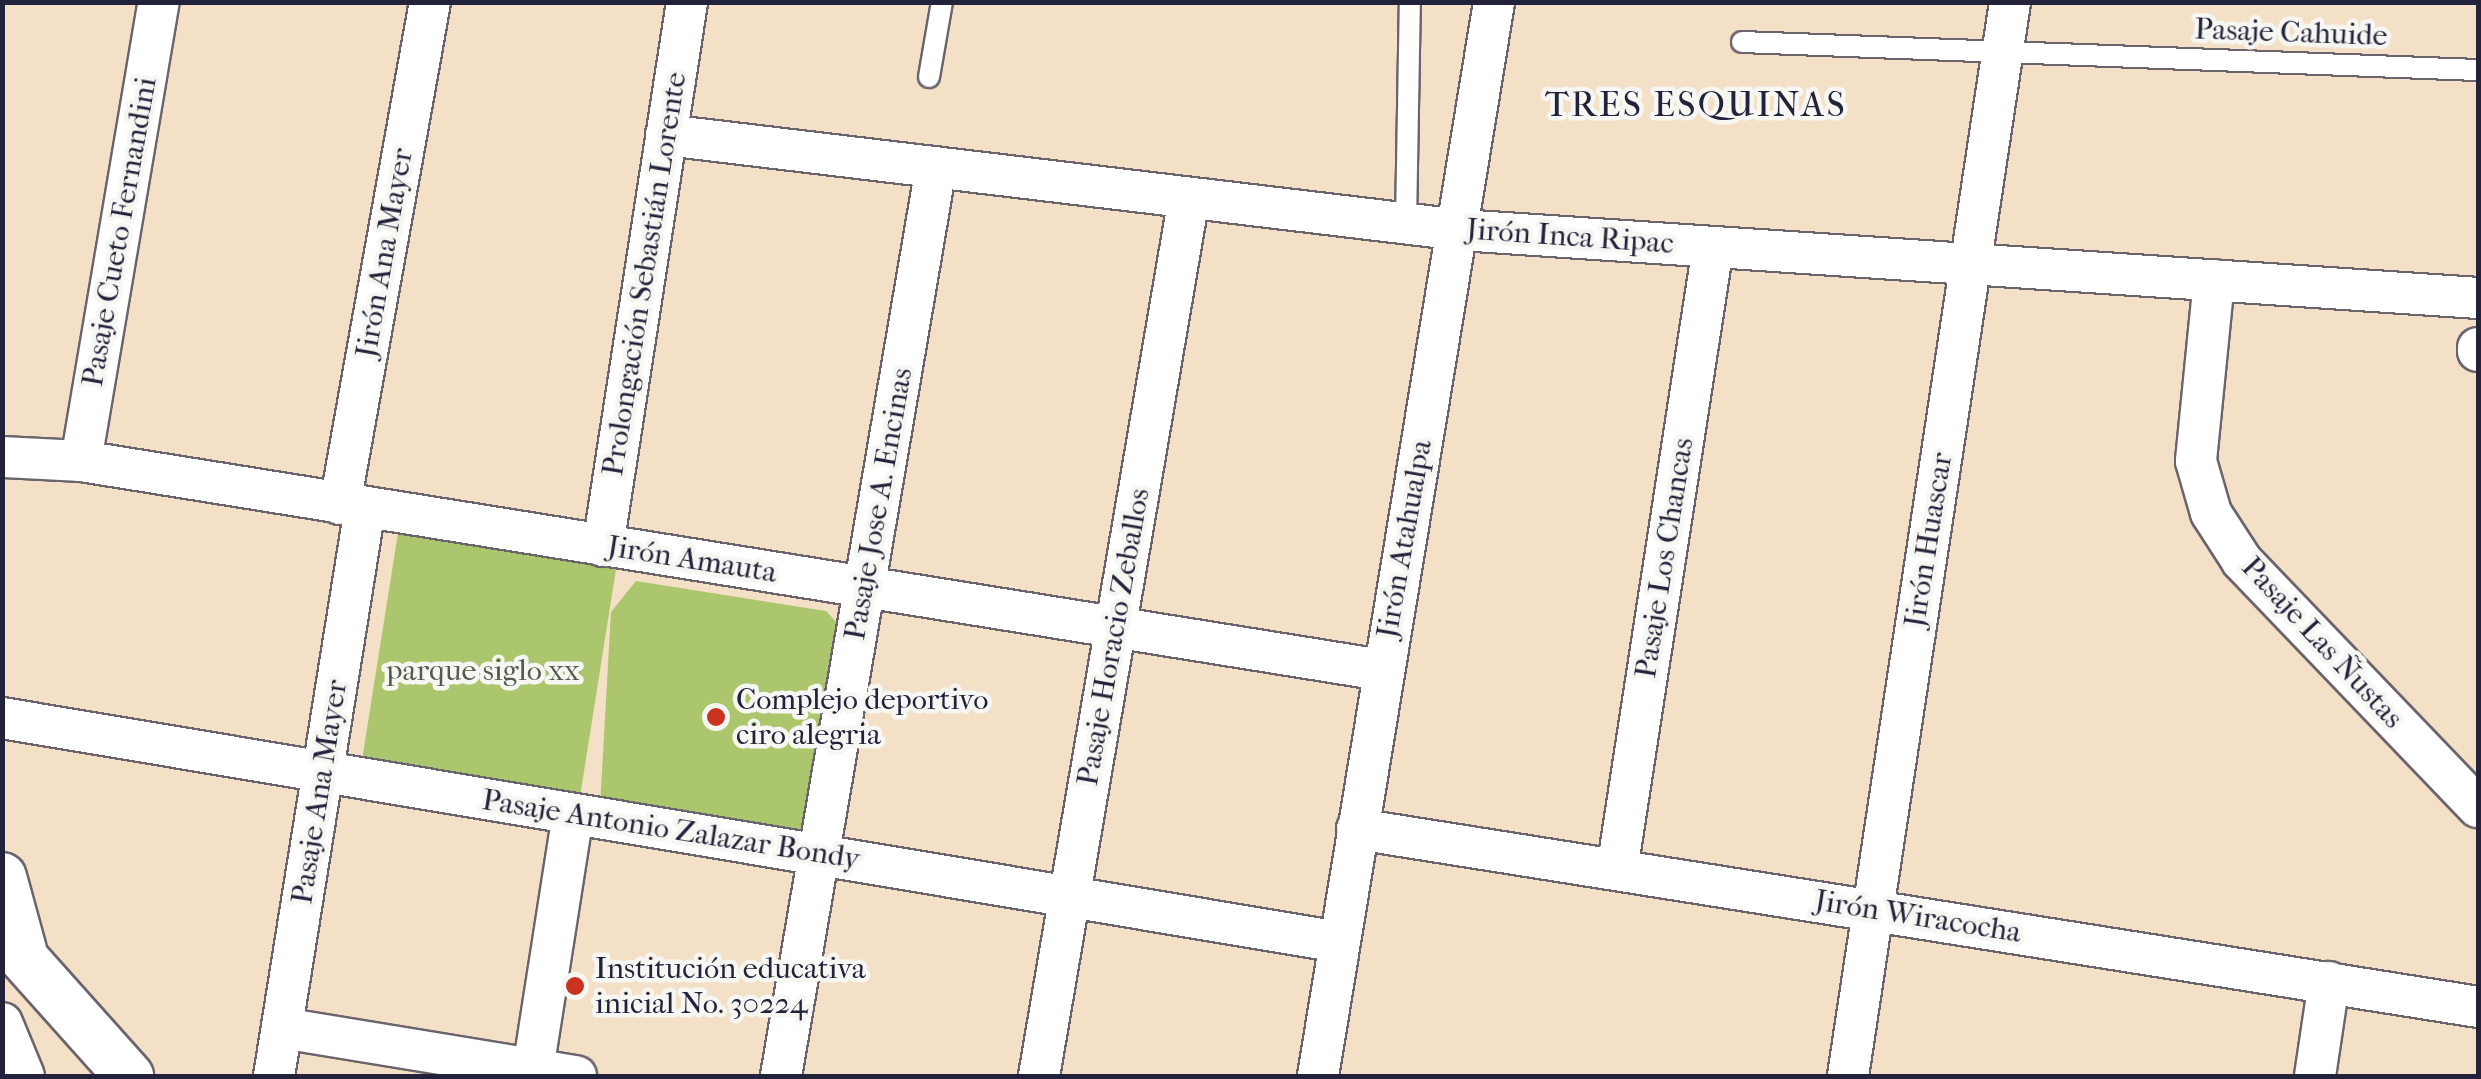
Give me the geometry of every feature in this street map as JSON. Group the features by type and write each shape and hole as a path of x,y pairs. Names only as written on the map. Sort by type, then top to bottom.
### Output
{"street":[{"name":"Pasaje Cueto Fernandini","path":"81,461 159,2"},
{"name":"Jirón Ana Mayer","path":"353,506 430,2"},
{"name":"Prolongación Sebastián Lorente","path":"603,546 687,2"},
{"name":"Jirón Atahualpa","path":"1318,1076 1382,670 1460,230 1494,2"},
{"name":"Jirón Huascar","path":"1848,1076 2010,2"},
{"name":"Jirón Inca Ripac","path":"666,135 1460,230 2478,298"},
{"name":"Pasaje Jose A. Encinas","path":"781,1076 936,167"},
{"name":"Pasaje Horacio Zeballos","path":"1038,1076 1189,198"},
{"name":"Pasaje Los Chancas","path":"1617,870 1713,247"},
{"name":"Pasaje Las Ñustas","path":"2214,280 2196,461 2211,513 2242,561 2478,807"},
{"name":"Jirón Amauta","path":"2,457 81,461 1382,670"},
{"name":"Pasaje Ana Mayer","path":"274,1076 323,772 353,506"},
{"name":"Pasaje Antonio Zalazar Bondy","path":"2,718 1339,942"},
{"path":"533,1073 573,814"},
{"name":"Jirón Wiracocha","path":"1356,829 2478,1006"},
{"path":"3,880 12,942 129,1076"},
{"path":"2314,1076 2329,982"},
{"path":"282,1028 533,1073 576,1076"}],"lane":[{"path":"929,76 942,2"},
{"path":"1406,224 1410,2"},
{"name":"Pasaje Cahuide","path":"1742,42 2478,70"}],"green space":[{"name":"parque siglo xx","path":"398,533 616,568 580,799 361,764"},
{"name":"Complejo deportivo ciro alegria","path":"636,581 826,611 843,629 805,841 600,806 611,612"}],"place":[{"name":"Complejo deportivo ciro alegria","path":"716,717"},
{"name":"Institución educativa inicial No. 30224","path":"575,986"}],"district":[{"name":"TRES ESQUINAS","path":"1696,105"}]}
